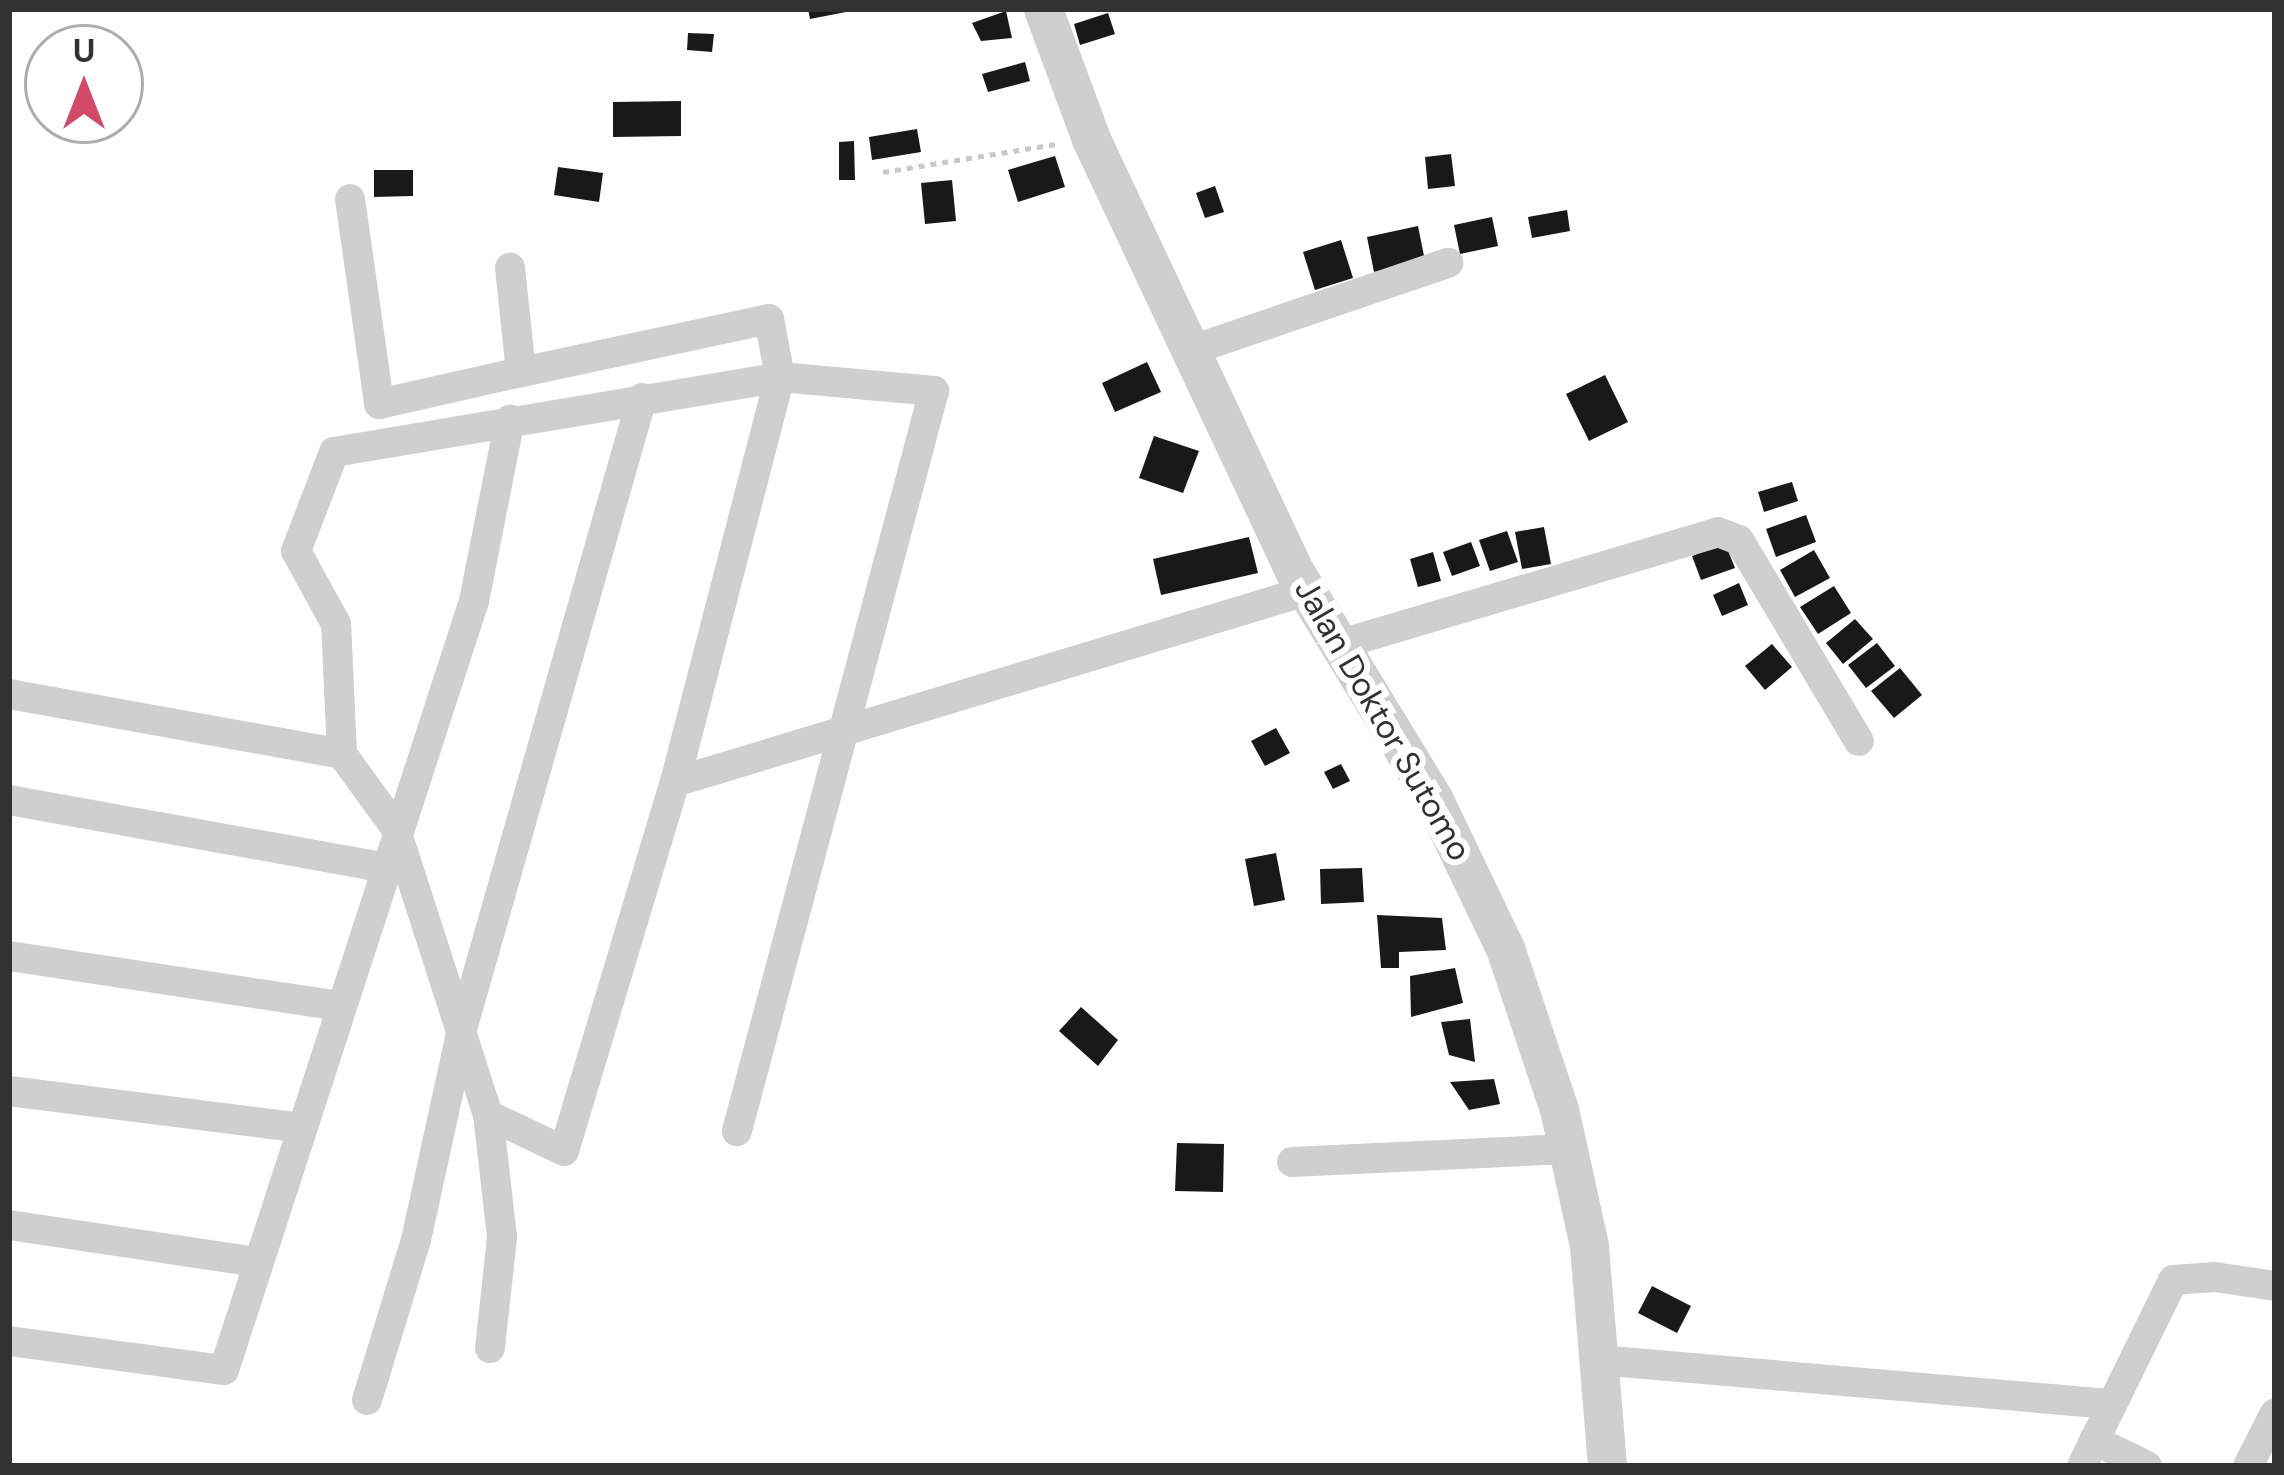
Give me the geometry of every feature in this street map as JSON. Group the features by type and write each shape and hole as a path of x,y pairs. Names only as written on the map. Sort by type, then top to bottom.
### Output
{"street":[{"name":"Jalan Doktor Sutomo","path":"1043,9 1091,139 1189,351 1306,591 1466,858 1534,1031 1568,1149 1589,1246 1607,1466"},
{"path":"350,199 379,404 769,319 781,376 675,782 564,1151 488,1115"},
{"path":"1189,351 1448,263"},
{"path":"510,268 520,372"},
{"path":"490,1348 502,1237 488,1115 395,827 342,754 336,624 296,551 334,452 781,376 934,391 736,1131"},
{"path":"367,1400 416,1240 462,1029 642,398"},
{"path":"9,1341 224,1370 395,827 474,602 510,420"},
{"path":"1341,644 1718,532 1739,540 1859,741"},
{"path":"675,782 845,726 1306,591"},
{"path":"9,694 342,754"},
{"path":"9,800 382,867"},
{"path":"9,956 338,1006"},
{"path":"9,1090 300,1128"},
{"path":"1292,1162 1568,1149"},
{"path":"9,1225 258,1262"},
{"path":"2147,1466 2088,1453 2173,1280 2215,1276 2275,1286"},
{"path":"1599,1360 2109,1403"},
{"path":"2248,1466 2275,1413"}],"path":[{"path":"883,172 1091,139"}],"building":[{"path":"808,9 851,9 851,11 810,19"},
{"path":"1006,11 1012,38 981,41 972,23"},
{"path":"1108,13 1115,34 1080,45 1074,24"},
{"path":"688,33 714,34 712,52 687,50"},
{"path":"1025,62 1030,81 988,92 982,74"},
{"path":"681,101 681,136 613,137 613,102"},
{"path":"917,129 921,152 872,160 869,137"},
{"path":"854,141 855,180 839,180 839,142"},
{"path":"1451,154 1455,186 1428,189 1425,157"},
{"path":"1055,156 1065,187 1018,202 1008,170"},
{"path":"558,167 603,173 599,202 554,195"},
{"path":"374,170 413,170 413,196 374,197"},
{"path":"952,180 956,221 925,224 921,183"},
{"path":"1215,186 1224,212 1205,218 1196,193"},
{"path":"1567,210 1570,231 1532,238 1528,217"},
{"path":"1492,217 1498,246 1460,254 1454,225"},
{"path":"1418,226 1425,261 1374,272 1367,237"},
{"path":"1341,240 1353,278 1315,290 1303,252"},
{"path":"1147,362 1161,392 1115,412 1102,383"},
{"path":"1605,375 1628,422 1589,441 1566,394"},
{"path":"1154,436 1199,451 1183,493 1139,478"},
{"path":"1792,482 1798,501 1764,512 1758,492"},
{"path":"1806,515 1816,542 1776,557 1766,529"},
{"path":"1544,527 1551,564 1522,569 1515,532"},
{"path":"1507,531 1518,562 1490,571 1479,540"},
{"path":"1249,537 1258,573 1161,595 1153,559"},
{"path":"1471,542 1480,566 1452,576 1443,552"},
{"path":"1725,543 1735,568 1701,580 1692,556"},
{"path":"1814,550 1830,578 1795,597 1780,570"},
{"path":"1433,552 1441,581 1418,587 1410,559"},
{"path":"1739,583 1748,605 1722,616 1713,595"},
{"path":"1834,586 1851,613 1818,634 1800,607"},
{"path":"1855,619 1873,639 1843,664 1826,643"},
{"path":"1877,643 1895,666 1866,688 1848,665"},
{"path":"1772,644 1792,667 1765,690 1745,666"},
{"path":"1900,668 1922,695 1894,718 1871,691"},
{"path":"1276,728 1290,753 1265,766 1251,741"},
{"path":"1341,764 1350,781 1333,789 1324,772"},
{"path":"1276,853 1285,900 1254,906 1245,859"},
{"path":"1362,868 1364,902 1321,904 1320,869"},
{"path":"1377,915 1442,918 1446,950 1399,952 1399,968 1381,968"},
{"path":"1455,968 1463,1003 1411,1017 1410,976"},
{"path":"1081,1007 1118,1040 1098,1066 1059,1031"},
{"path":"1470,1019 1475,1062 1449,1055 1441,1022"},
{"path":"1494,1079 1500,1104 1469,1110 1450,1082"},
{"path":"1177,1143 1224,1144 1223,1192 1175,1191"},
{"path":"1652,1286 1691,1306 1677,1333 1638,1313"}]}
